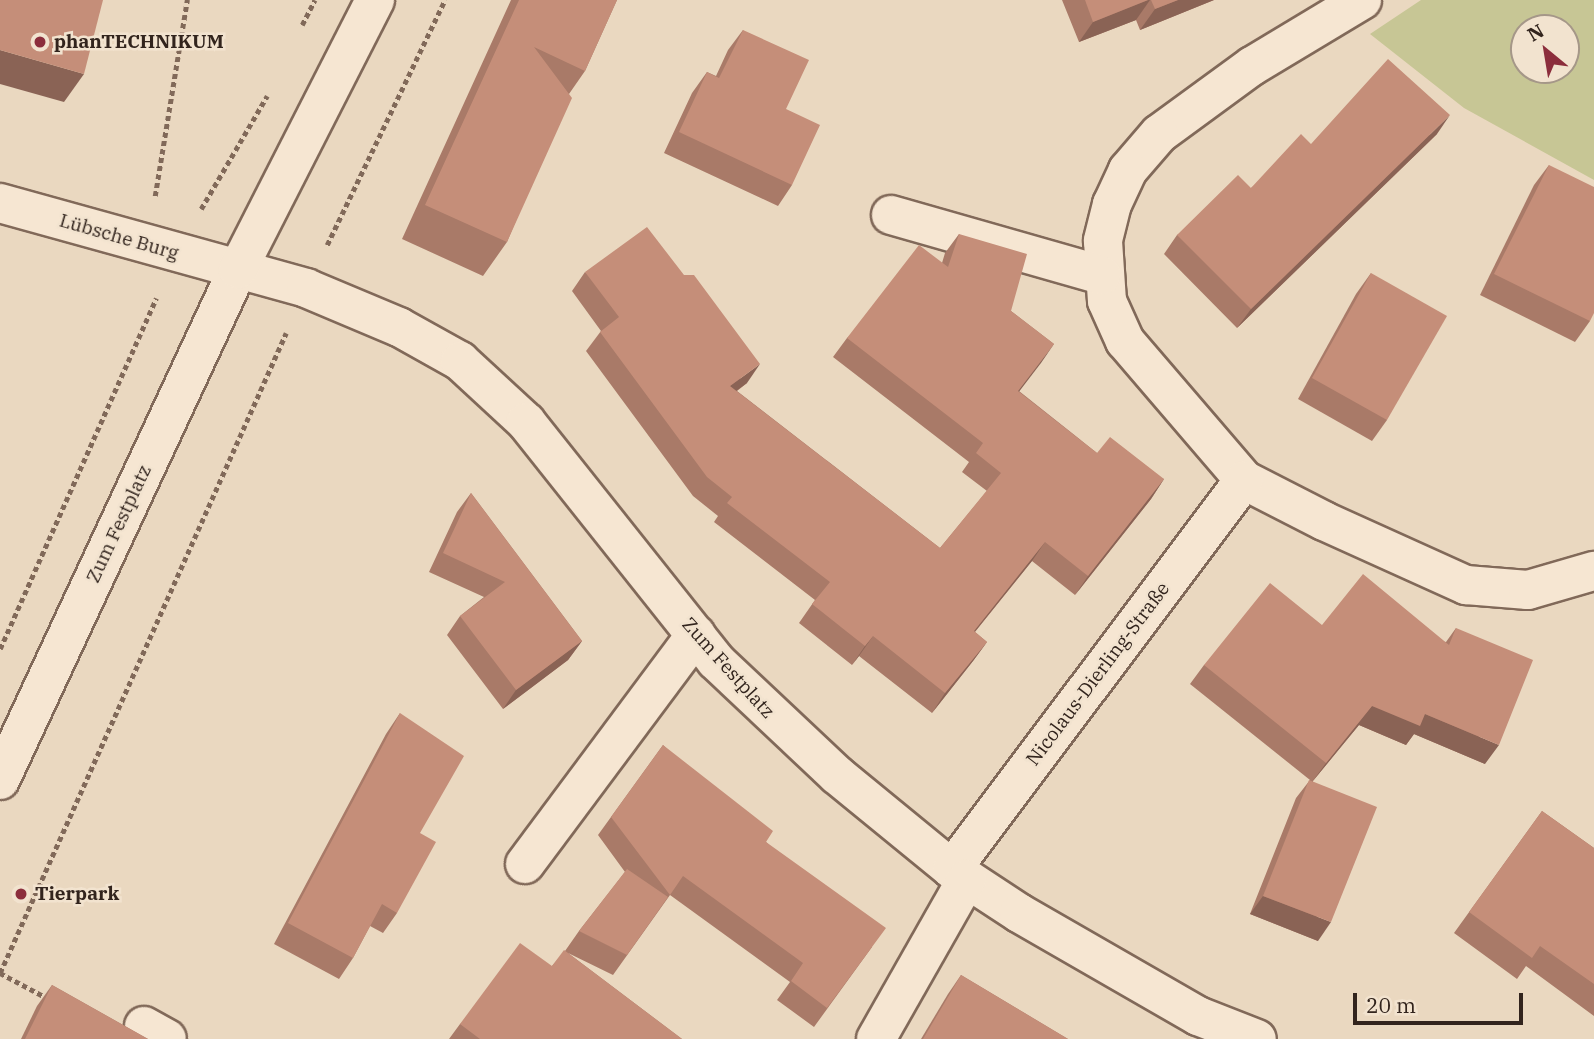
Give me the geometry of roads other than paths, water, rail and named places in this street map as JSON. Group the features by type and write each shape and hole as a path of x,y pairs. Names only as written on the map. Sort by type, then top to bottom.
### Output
{"street":[{"name":"Zum Festplatz","path":"0,780 238,269 375,0"},
{"path":"1362,0 1252,66 1159,134 1128,170 1112,204 1103,241 1102,275 1107,301 1125,341 1244,480 1324,521 1466,585 1528,590 1594,571"},
{"name":"Lübsche Burg","path":"1,206 238,269"},
{"path":"891,215 1102,275"},
{"name":"Zum Festplatz","path":"238,269 306,288 398,327 460,361 500,395 583,491 696,635 777,722 960,874 1198,1016 1257,1039"},
{"name":"Nicolaus-Dierling-Straße","path":"876,1039 960,874 1244,480"},
{"path":"525,864 696,635"}],"place":[{"name":"phanTECHNIKUM","path":"40,42"},
{"name":"Tierpark","path":"21,894"}]}
